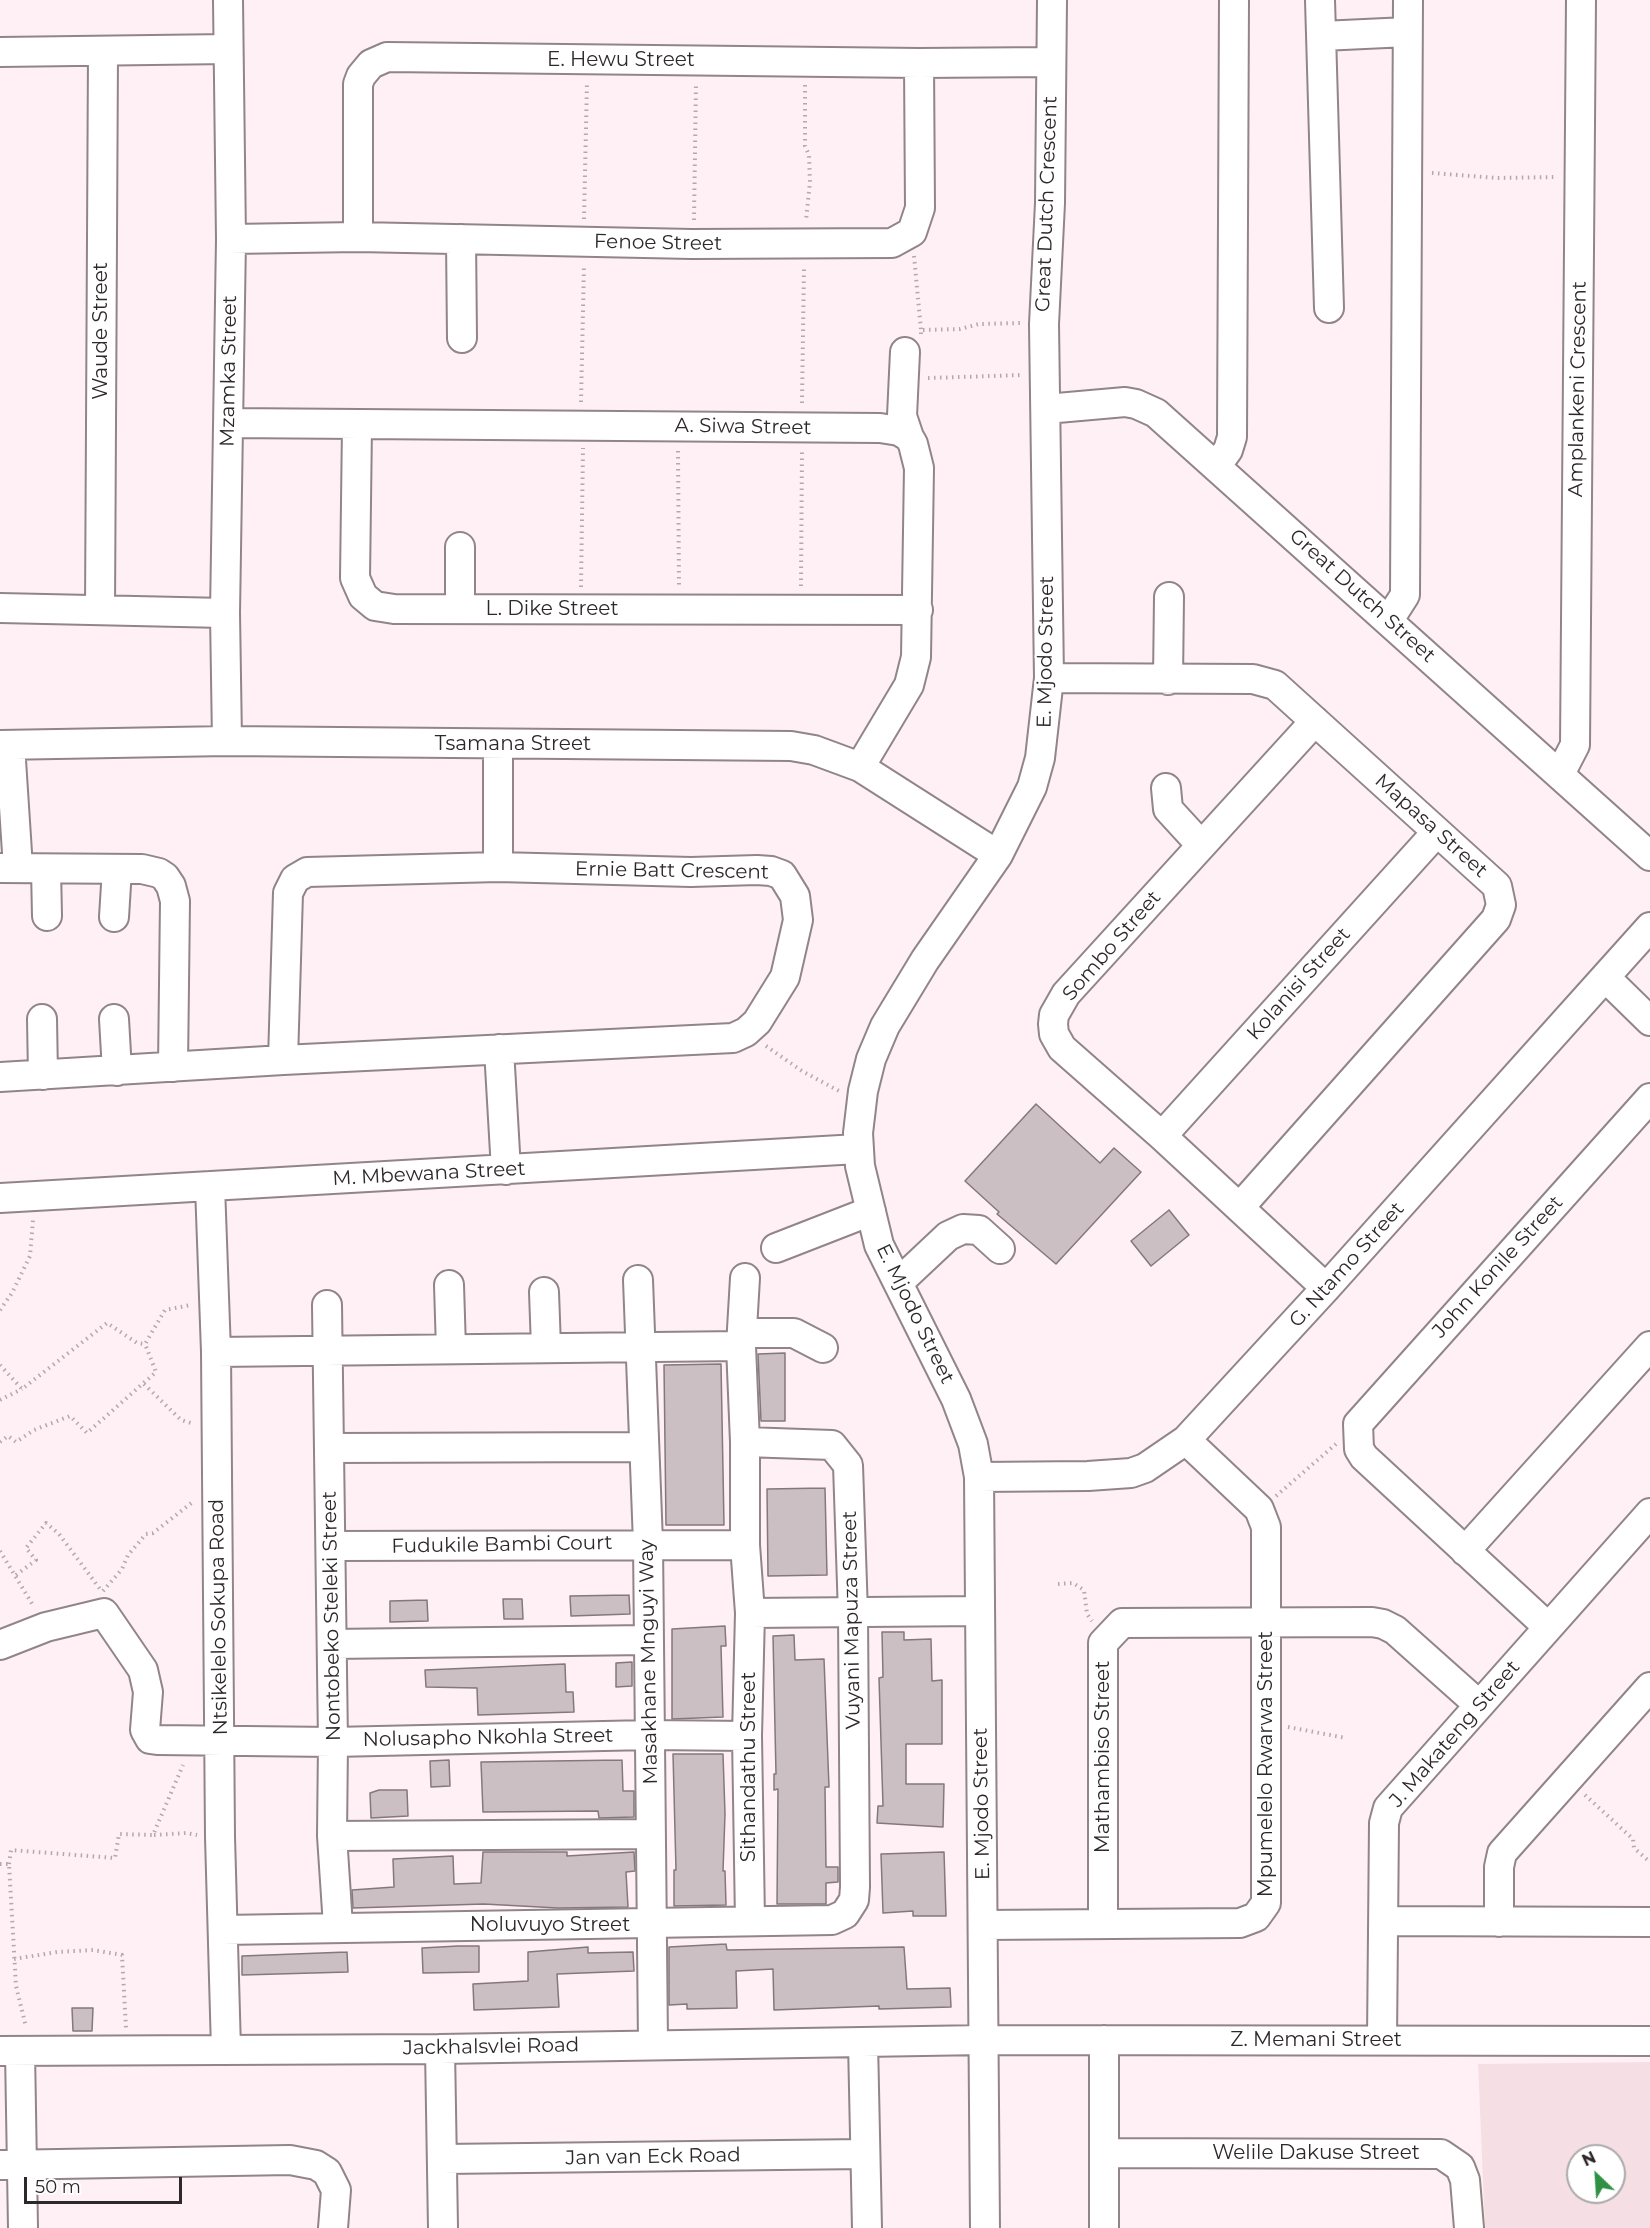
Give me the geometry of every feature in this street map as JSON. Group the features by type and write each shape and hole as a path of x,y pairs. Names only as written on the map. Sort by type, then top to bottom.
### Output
{"street":[{"name":"Mzamka Street","path":"227,741 225,613 231,239 228,0"},
{"name":"Great Dutch Crescent","path":"1046,409 1044,324 1050,203 1052,0"},
{"path":"1217,465 1228,450 1232,437 1234,0"},
{"path":"1320,0 1329,308"},
{"path":"1389,621 1403,602 1406,584 1408,0"},
{"name":"Amplankeni Crescent","path":"1560,774 1575,745 1581,0"},
{"path":"1322,36 1407,32"},
{"path":"0,52 228,49"},
{"name":"Waude Street","path":"100,609 103,52"},
{"name":"E. Hewu Street","path":"358,237 357,95 361,76 371,64 398,56 588,60 1051,62"},
{"path":"906,237 916,225 920,208 919,63"},
{"name":"Fenoe Street","path":"231,239 358,237 884,245 906,237"},
{"path":"461,239 462,338"},
{"path":"860,767 909,686 916,657 919,468 916,452 902,416 910,354"},
{"name":"Great Dutch Street","path":"1046,409 1125,402 1137,404 1156,413 1217,465 1650,856"},
{"name":"E. Mjodo Street","path":"985,2228 979,1477 973,1444 956,1399 879,1245 858,1149 861,1109 871,1059 885,1026 925,960 998,855 1038,771 1046,728 1049,678 1046,409"},
{"name":"A. Siwa Street","path":"229,423 357,426 583,424 891,429 909,437"},
{"name":"L. Dike Street","path":"357,426 355,569 363,596 375,606 460,609 918,610"},
{"path":"460,547 460,609"},
{"path":"1168,597 1168,680"},
{"path":"0,608 225,613"},
{"name":"Mapasa Street","path":"1049,678 1253,679 1281,688 1436,833 1497,886 1501,905 1496,919 1240,1207"},
{"name":"Sombo Street","path":"1315,721 1066,994 1054,1015 1054,1034 1062,1048 1162,1136 1326,1288"},
{"name":"Tsamana Street","path":"5,745 227,741 770,745 814,750 860,767 998,855"},
{"path":"498,744 498,867"},
{"path":"5,745 9,868 117,869 159,873 171,886 175,901 173,1067"},
{"path":"1166,788 1168,809 1201,845"},
{"name":"Kolanisi Street","path":"1162,1136 1436,833"},
{"name":"Ernie Batt Crescent","path":"283,1060 288,893 298,876 313,871 498,867 691,872 757,870 782,875 792,889 796,902 798,920 793,950 785,977 776,995 757,1022 746,1032"},
{"path":"46,869 47,916"},
{"path":"114,917 117,869"},
{"name":"G. Ntamo Street","path":"979,1477 1088,1476 1131,1473 1145,1468 1186,1440 1326,1288 1650,927"},
{"path":"1606,978 1650,1021"},
{"path":"42,1019 43,1076"},
{"path":"114,1019 117,1071"},
{"path":"0,1077 283,1060 700,1041 733,1038 746,1032"},
{"path":"499,1049 506,1170"},
{"name":"John Konile Street","path":"1358,1441 1358,1424 1650,1098"},
{"name":"M. Mbewana Street","path":"0,1198 858,1149"},
{"name":"Ntsikelelo Sokupa Road","path":"210,1186 216,1352 220,1837 226,2049"},
{"path":"776,1248 870,1211"},
{"path":"898,1283 948,1236 963,1229 978,1230 1000,1249"},
{"name":"Sithandathu Street","path":"744,1278 742,1339 745,1545 750,1613 747,1736 750,1921"},
{"name":"Masakhane Mnguyi Way","path":"638,1280 648,1543 653,2044"},
{"path":"449,1285 451,1349"},
{"path":"545,1292 546,1347"},
{"name":"Nontobeko Steleki Street","path":"326,1305 330,1448 332,1836 338,1926"},
{"path":"216,1352 546,1347 640,1349 794,1333 823,1348"},
{"path":"1465,1551 1650,1346"},
{"path":"1186,1440 1259,1509"},
{"path":"1358,1441 1364,1457 1548,1628"},
{"name":"Vuyani Mapuza Street","path":"745,1442 832,1445 842,1454 848,1465 853,1614 855,1887"},
{"path":"330,1448 643,1447"},
{"name":"Mpumelelo Rwarwa Street","path":"984,1925 1240,1923 1247,1922 1262,1911 1266,1903 1267,1623 1266,1527 1259,1509"},
{"name":"J. Makateng Street","path":"1382,2040 1385,1921 1384,1823 1389,1808 1478,1704 1650,1513"},
{"name":"Fudukile Bambi Court","path":"331,1546 648,1543 745,1545"},
{"path":"0,1645 104,1601"},
{"name":"Nolusapho Nkohla Street","path":"104,1601 143,1670 148,1692 145,1730 150,1739 220,1743 649,1735 747,1736"},
{"path":"750,1613 853,1614 980,1611"},
{"name":"Mathambiso Street","path":"1103,1924 1103,1643 1118,1626 1128,1622 1372,1622 1383,1624 1395,1630 1478,1704"},
{"path":"332,1644 648,1640"},
{"path":"1499,1922 1499,1867 1502,1853 1650,1688"},
{"path":"332,1836 651,1834"},
{"name":"Noluvuyo Street","path":"222,1930 338,1926 653,1925 840,1918 851,1908 855,1887"},
{"path":"1385,1921 1650,1922"},
{"name":"Z. Memani Street","path":"983,2040 1650,2041"},
{"name":"Jackhalsvlei Road","path":"10,2051 440,2049 983,2040"},
{"path":"1104,2040 1104,2228"},
{"path":"863,2042 867,2228"},
{"path":"440,2049 443,2228"},
{"path":"10,2051 11,2165 23,2228"},
{"name":"Welile Dakuse Street","path":"1105,2153 1441,2154 1460,2167 1465,2180 1468,2228"},
{"name":"Jan van Eck Road","path":"443,2158 864,2154"},
{"path":"11,2165 290,2160 316,2165 327,2172 336,2190 333,2228"}],"path":[{"path":"583,609 581,584 584,483 581,350 588,60"},
{"path":"800,609 803,524 805,244 810,182 809,155 805,146 806,60"},
{"path":"694,222 696,73"},
{"path":"1427,172 1497,178 1568,177"},
{"path":"906,237 914,252 910,354"},
{"path":"910,354 960,329 979,324 1044,324"},
{"path":"910,354 1045,374"},
{"path":"678,426 680,609"},
{"path":"746,1032 802,1071 846,1095 861,1109"},
{"path":"0,1311 12,1293 30,1256 33,1216"},
{"path":"145,1344 165,1310 214,1300"},
{"path":"0,1400 22,1389 106,1323 137,1343 145,1344"},
{"path":"0,1442 8,1436 16,1442 34,1430 70,1416 87,1433 156,1372 145,1344"},
{"path":"0,1365 22,1389"},
{"path":"144,1384 181,1420 217,1431"},
{"path":"1259,1509 1334,1444 1358,1441"},
{"path":"16,1575 36,1560 26,1548 46,1523 59,1534 104,1601 146,1534 153,1533 195,1500 217,1496"},
{"path":"0,1551 46,1627"},
{"path":"1058,1584 1073,1583 1084,1590 1087,1614 1107,1638"},
{"path":"1267,1723 1346,1738"},
{"path":"153,1835 172,1785 186,1759 188,1742"},
{"path":"1567,1779 1633,1839 1634,1848 1650,1862"},
{"path":"10,2051 27,2035 16,1986 9,1864 11,1850 115,1858 119,1834 186,1833 220,1837"},
{"path":"0,1864 9,1864"},
{"path":"14,1959 57,1952 93,1950 122,1955 127,2050"}],"shaded area":[{"path":"1650,2062 1650,2228 1485,2228 1478,2064"}],"building":[{"path":"1036,1104 1100,1163 1114,1148 1141,1172 1056,1264 997,1214 999,1212 965,1181"},
{"path":"1169,1210 1189,1235 1151,1266 1131,1241"},
{"path":"785,1353 785,1421 761,1421 758,1354"},
{"path":"721,1364 724,1525 666,1525 664,1365"},
{"path":"825,1488 827,1575 768,1576 767,1489"},
{"path":"629,1595 630,1614 571,1616 570,1596"},
{"path":"503,1599 522,1599 523,1619 504,1619"},
{"path":"427,1600 428,1621 390,1622 390,1601"},
{"path":"725,1626 726,1646 721,1646 723,1717 672,1719 672,1629"},
{"path":"882,1632 904,1632 904,1640 931,1639 932,1681 942,1680 942,1744 906,1744 906,1784 944,1784 943,1827 877,1823 878,1806 883,1806 879,1678 883,1677"},
{"path":"794,1635 795,1660 824,1659 829,1787 825,1787 826,1867 838,1867 838,1882 826,1883 826,1904 777,1904 778,1789 774,1790 774,1774 776,1774 773,1636"},
{"path":"632,1662 632,1686 616,1687 616,1663"},
{"path":"565,1664 566,1692 573,1692 574,1712 478,1715 477,1688 426,1687 425,1670"},
{"path":"673,1754 723,1754 725,1814 723,1871 725,1871 726,1905 674,1906 674,1870 676,1870"},
{"path":"449,1760 450,1786 431,1787 430,1761"},
{"path":"622,1760 623,1791 634,1791 634,1817 599,1818 598,1811 483,1812 481,1762"},
{"path":"379,1790 407,1790 408,1816 371,1818 370,1793"},
{"path":"483,1852 567,1852 567,1856 634,1852 635,1871 626,1872 628,1907 558,1908 484,1904 353,1908 352,1890 394,1887 393,1859 453,1856 454,1884 481,1883"},
{"path":"944,1852 946,1916 913,1916 913,1911 883,1913 881,1854"},
{"path":"726,1944 727,1950 904,1947 907,1989 950,1988 951,2007 879,2009 879,2006 774,2010 773,1969 736,1971 737,2008 687,2009 687,2004 669,2005 669,1947"},
{"path":"479,1946 479,1972 423,1973 422,1948"},
{"path":"588,1947 588,1953 633,1952 634,1971 557,1974 559,2007 474,2010 473,1984 528,1981 528,1952"},
{"path":"347,1952 348,1972 242,1975 242,1956"},
{"path":"72,2008 93,2008 92,2031 73,2031"}]}
